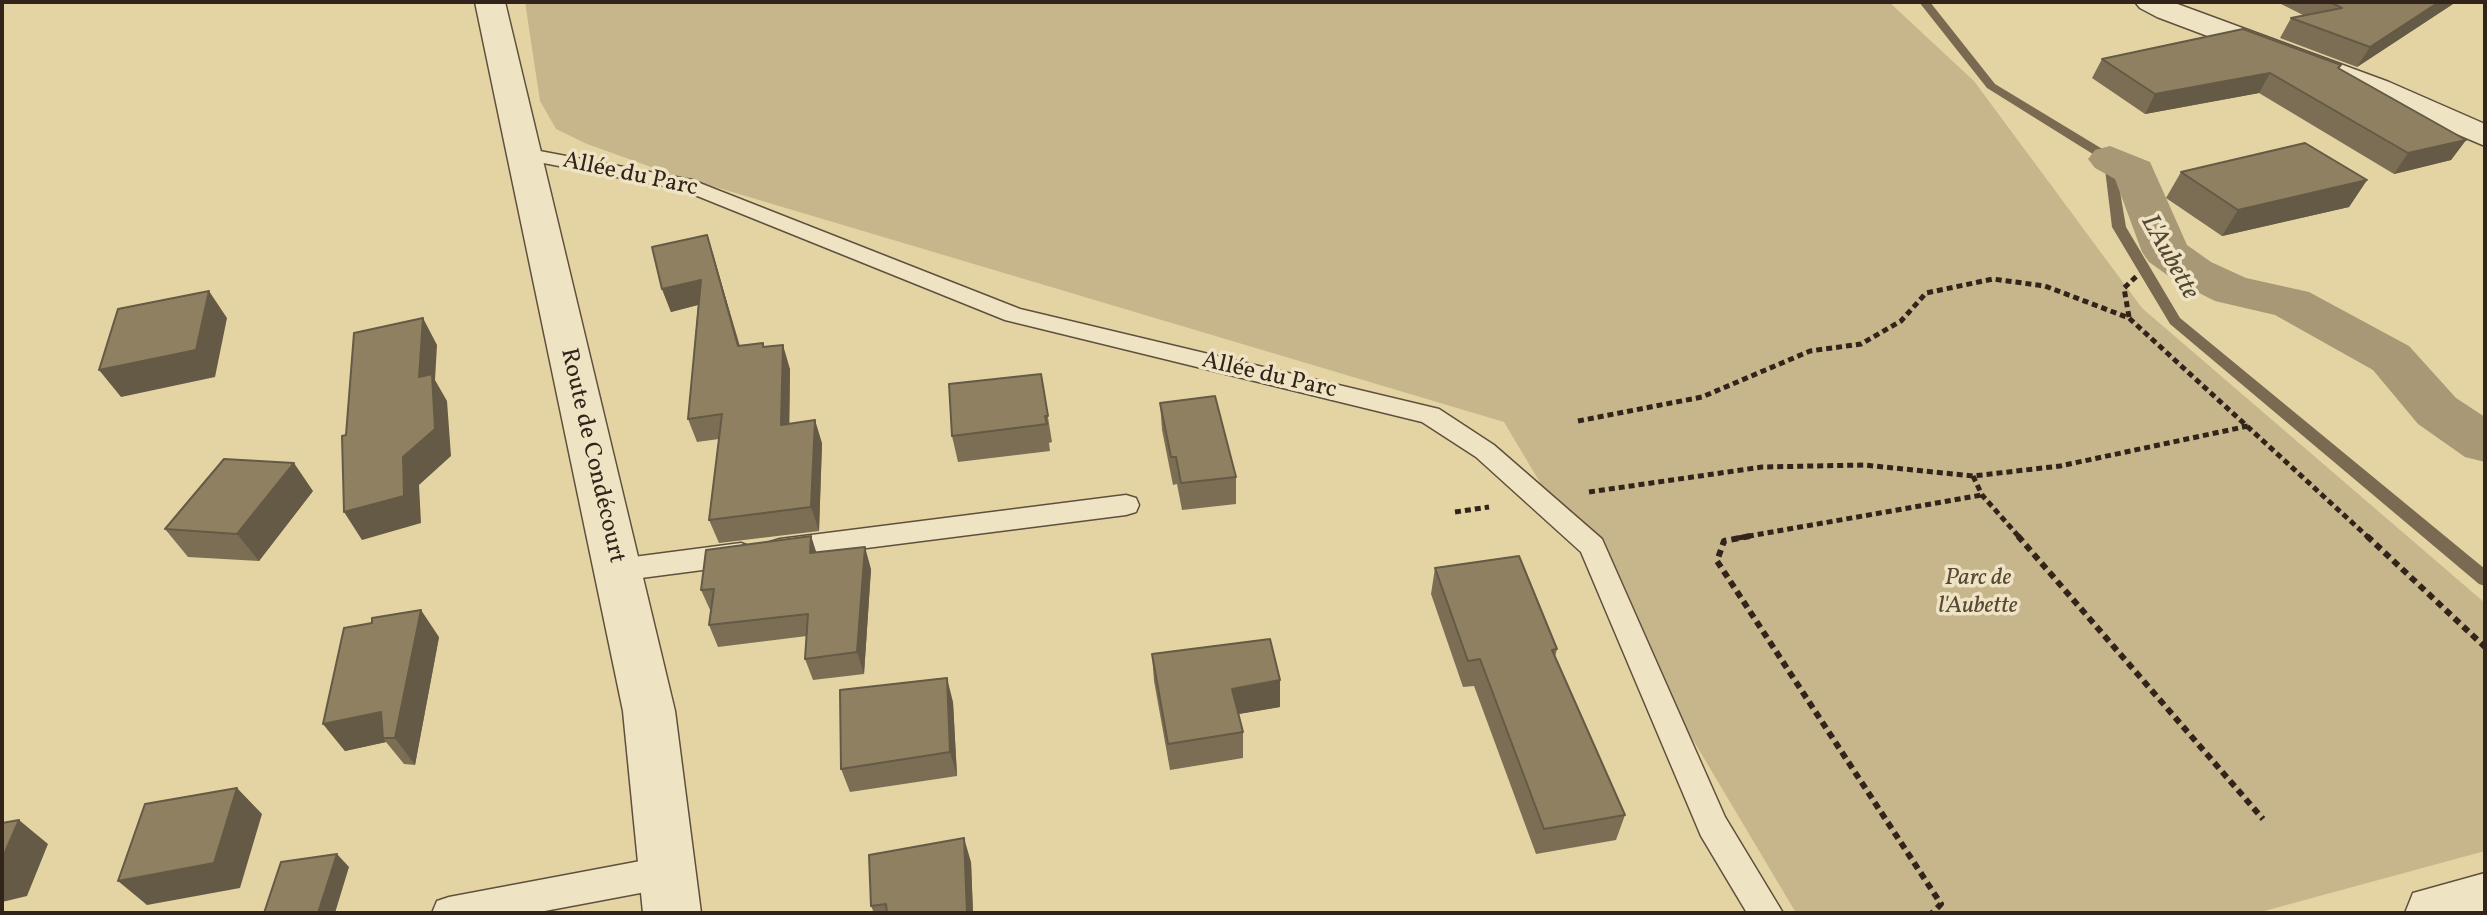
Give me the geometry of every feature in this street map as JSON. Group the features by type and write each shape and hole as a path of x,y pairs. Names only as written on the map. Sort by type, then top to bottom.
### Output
{"street":[{"name":"Route de Condécourt","path":"490,2 649,711 670,892"},
{"path":"2150,2 2378,89 2485,136"},
{"path":"2434,913 2485,900"}],"lane":[{"name":"Allée du Parc","path":"524,154 685,184 1013,315 1430,415 1485,451 1592,546 1713,826 1766,913"},
{"path":"618,570 1126,505"},
{"path":"449,913 670,892"}],"path":[{"path":"2129,318 2124,288 2139,274"},
{"path":"1578,421 1702,397 1810,351 1861,344 1901,321 1926,293 1957,284 1993,279 2045,286 2129,318 2485,647"},
{"path":"1455,512 1762,467 1864,465 1973,476 2060,466 2249,426"},
{"path":"1973,476 1982,495 2263,819"},
{"path":"1932,913 1941,904 1717,561 1724,541 1982,495"}],"green space":[{"name":"Parc de l'Aubette","path":"525,2 1889,2 1974,81 2142,308 2485,603 2485,851 2257,913 1796,913 1504,422 665,172 587,144 556,129 540,101"}],"building":[{"path":"2330,2 2439,2 2370,47 2291,18 2342,8"},
{"path":"2243,29 2341,65 2338,68 2466,140 2408,153 2270,73 2155,94 2102,59"},
{"path":"2305,143 2367,180 2238,210 2181,172"},
{"path":"707,235 738,346 763,343 763,347 783,345 781,425 815,420 811,507 709,520 722,414 688,419 701,280 662,289 652,247"},
{"path":"209,291 196,350 99,370 118,309"},
{"path":"423,318 419,377 432,374 435,429 403,457 404,496 344,512 342,436 346,435 354,333"},
{"path":"1041,374 1047,424 952,436 949,384"},
{"path":"1215,396 1236,477 1181,483 1176,457 1171,457 1160,403"},
{"path":"224,459 294,463 237,534 165,529"},
{"path":"811,536 810,553 865,547 857,652 805,659 808,614 709,625 714,589 701,590 706,550"},
{"path":"1519,556 1557,649 1552,650 1625,815 1544,829 1480,659 1468,661 1435,568"},
{"path":"421,610 395,738 383,738 381,712 323,724 344,628 372,623 372,618"},
{"path":"1270,639 1280,680 1232,689 1243,732 1168,744 1152,654"},
{"path":"947,678 950,752 841,769 840,690"},
{"path":"237,788 214,863 118,881 145,804"},
{"path":"19,820 2,859 2,823"},
{"path":"964,838 967,913 887,913 886,904 871,906 869,855"},
{"path":"337,854 318,913 264,913 281,862"}],"waterway":[{"name":"L'Aubette","path":"1924,2 1991,86 2110,159 2119,227 2175,321 2485,579"},
{"path":"2110,159 2134,171 2166,252 2194,272 2232,290 2291,303 2391,358 2437,411 2485,443"}]}
